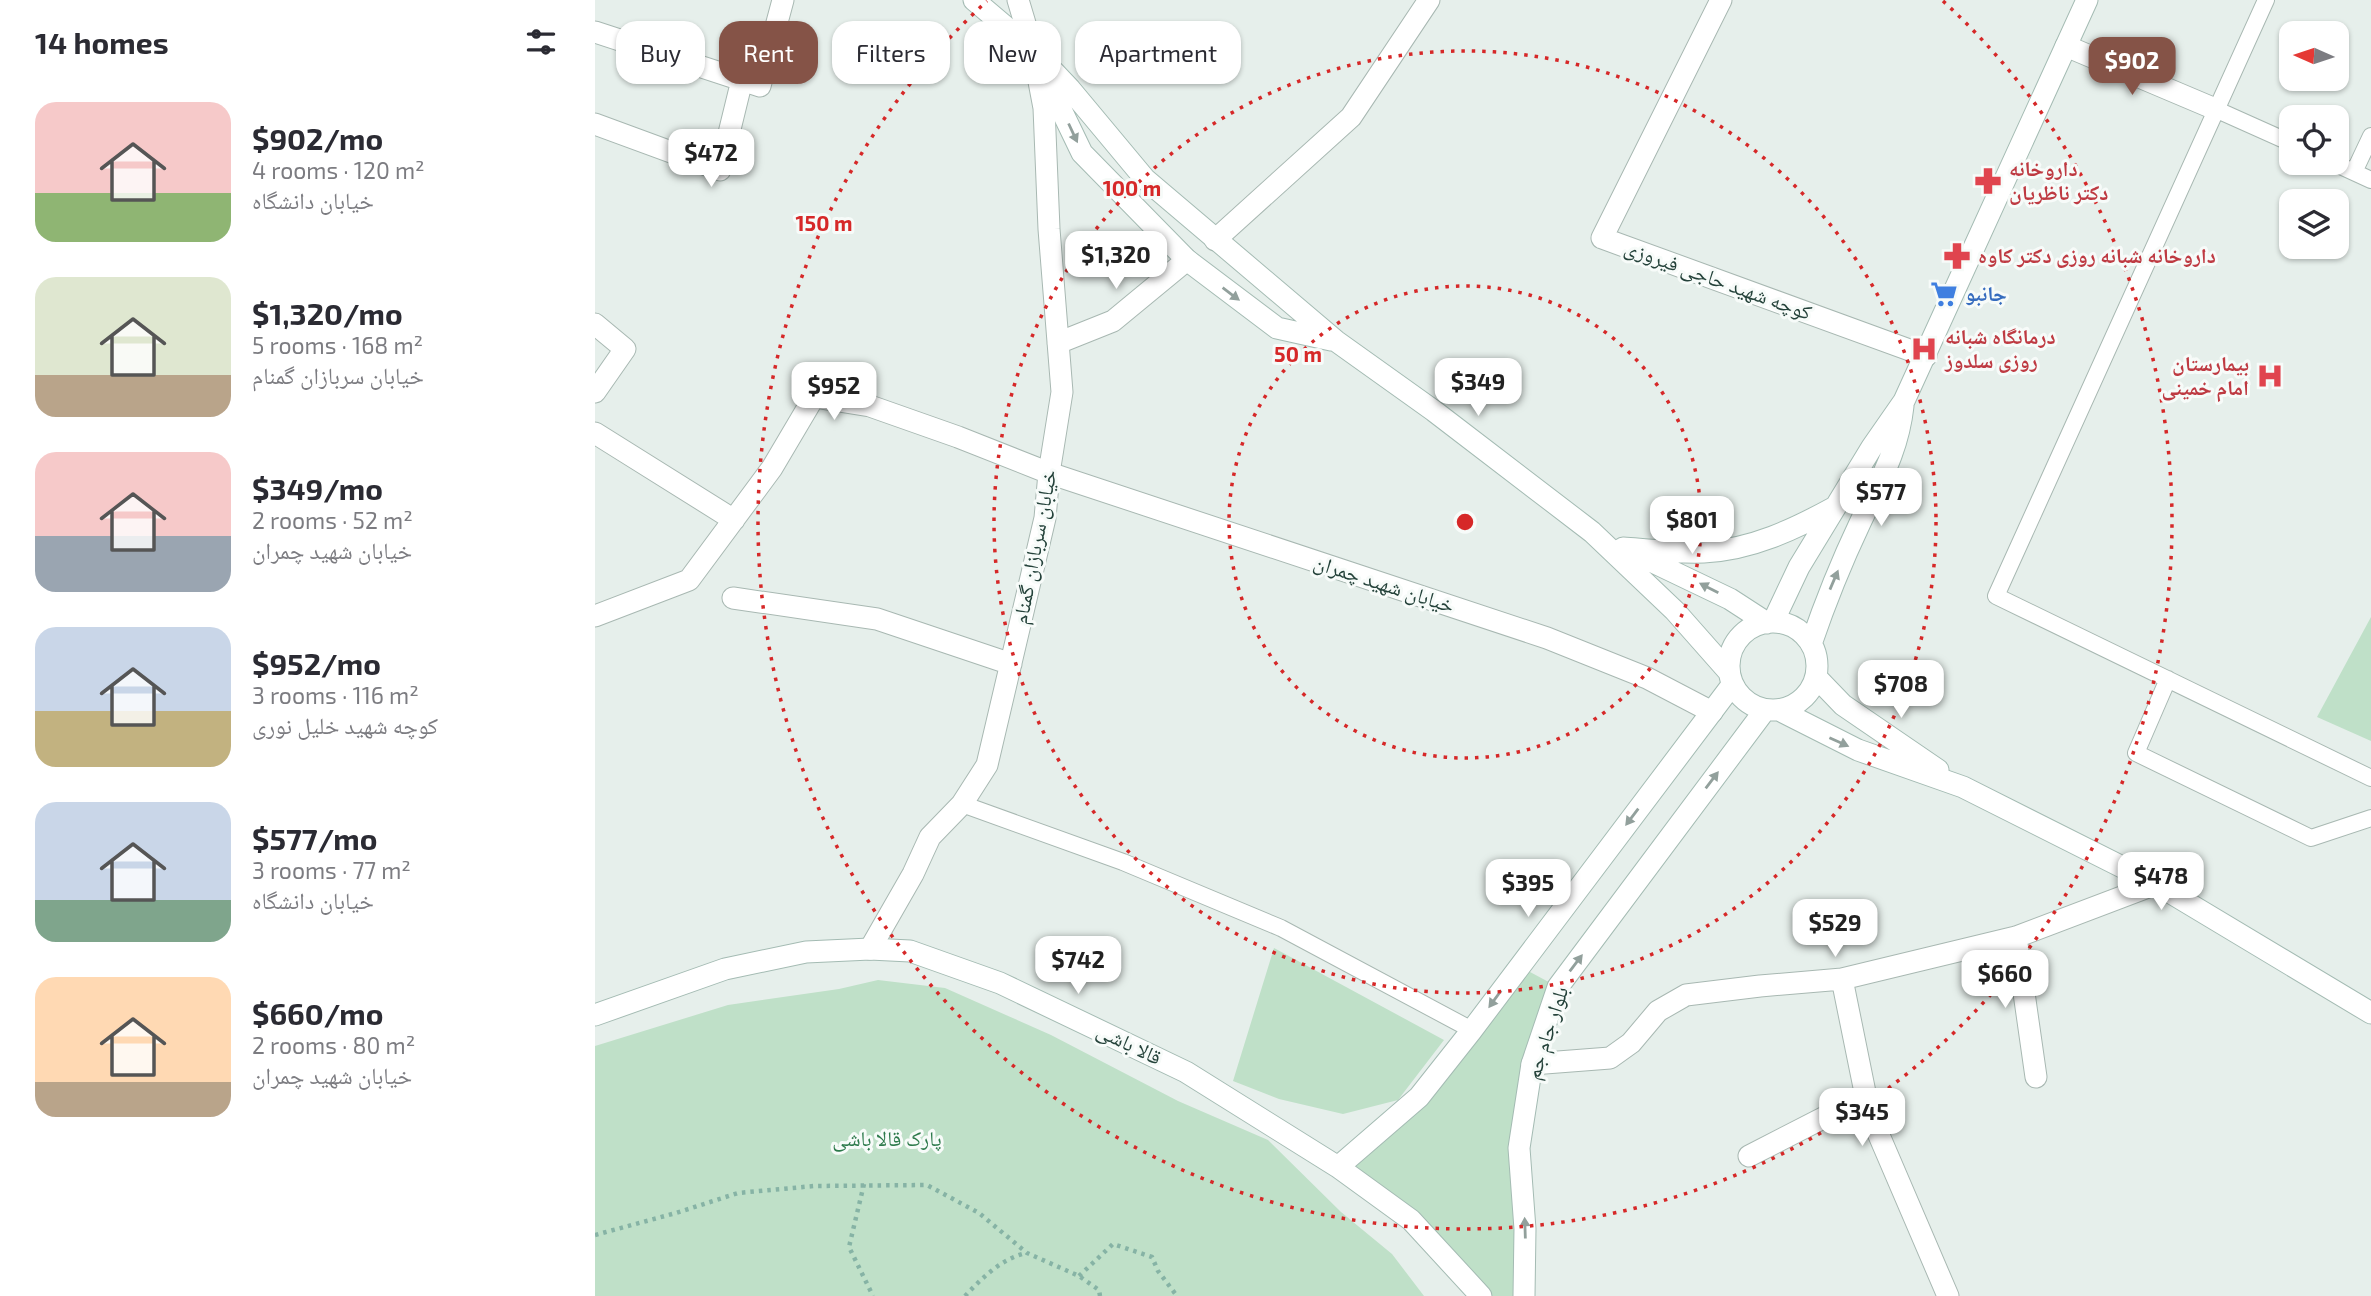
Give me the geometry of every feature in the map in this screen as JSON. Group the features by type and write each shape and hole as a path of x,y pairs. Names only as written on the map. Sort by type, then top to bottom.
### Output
{"street":[{"path":"777,21 783,0"},
{"path":"974,0 999,21"},
{"path":"1018,0 1024,21"},
{"path":"1215,240 1351,117 1429,0"},
{"name":"کوچه شهید حاجی فیروزی","path":"1721,0 1602,238 1926,356"},
{"path":"1770,622 1799,567 1872,447 1904,401 2087,0"},
{"path":"595,32 719,72"},
{"path":"2066,46 2215,110"},
{"path":"1061,80 1145,179 1215,240 1336,341 1592,532 1675,611 1730,678 1740,696 1751,705 1772,710 1858,750 1963,787 2156,884 2371,1013"},
{"path":"595,124 720,170 741,84"},
{"name":"خیابان سربازان گمنام","path":"870,949 913,874 930,837 962,804 987,765 1045,518 1062,392 1044,108 1039,84"},
{"path":"1049,84 1082,153 1187,260 1277,328 1336,341"},
{"path":"1058,343 1113,321 1187,260"},
{"path":"595,324 625,349 595,392"},
{"name":"خیابان شهید چمران","path":"734,520 772,468 814,397 870,406 958,436 1049,473 1548,638 1647,678 1712,712"},
{"path":"1811,644 1832,584 1892,458 1900,432 1904,401"},
{"path":"595,433 734,520 689,580 595,616"},
{"path":"1623,548 1705,552 1742,546 1797,528 1837,506"},
{"path":"1592,532 1730,599 1770,622"},
{"path":"733,598 877,619 1011,664"},
{"path":"1338,1167 1419,1097 1712,712 1730,678 1730,656 1735,642 1746,631 1770,622 1788,625 1801,632 1811,644 1816,658 1816,677 1801,701 1772,710"},
{"path":"1816,677 1843,705 1963,787"},
{"name":"بلوار جام جم","path":"1524,1296 1525,1229 1519,1149 1532,1064 1558,987 1772,710"},
{"path":"1532,1064 1610,1058 1632,1043 1658,1011 1686,995 1842,979 2016,937 2156,884"},
{"path":"2016,937 2036,1077"},
{"name":"قالا باشی","path":"595,1015 725,969 806,952 870,949 910,951 1000,983 1187,1072 1338,1167 1411,1220 1481,1296"},
{"path":"1842,979 1869,1112 1948,1296"},
{"path":"1749,1156 1866,1096"}],"lane":[{"path":"2266,0 1996,596 2371,778"},
{"path":"2215,110 2279,139"},
{"path":"2354,172 2371,136"},
{"path":"2349,170 2371,180"},
{"path":"2168,679 2136,752 2311,838 2371,818"},
{"path":"962,804 1123,862 1281,928 1472,1030"}],"path":[{"path":"864,1184 849,1247 873,1296"},
{"path":"595,1235 738,1193 814,1185 926,1185 979,1213 1027,1253 1079,1276 1098,1290 1100,1296"},
{"path":"1079,1276 1113,1244 1151,1257 1177,1296"},
{"path":"965,1296 978,1282 1011,1257 1027,1253"}],"green space":[{"path":"2371,617 2371,741 2317,717"},
{"path":"1274,948 1444,1040 1398,1100 1343,1114 1279,1099 1233,1081"},
{"path":"1519,966 1558,987 1532,1064 1524,1296 1481,1296 1338,1167 1419,1097"},
{"name":"پارک قالا باشی","path":"878,980 945,988 1051,1035 1178,1101 1268,1140 1341,1212 1392,1254 1424,1296 595,1296 595,1046 728,1005 839,989"}],"place":[{"name":"داروخانه دکتر ناظریان","path":"1988,181"},
{"name":"داروخانه شبانه روزی دکتر کاوه","path":"1957,256"},
{"name":"جانبو","path":"1944,294"},
{"name":"درمانگاه شبانه روزی سلدوز","path":"1924,349"},
{"name":"بیمارستان امام خمینی","path":"2270,376"}]}
